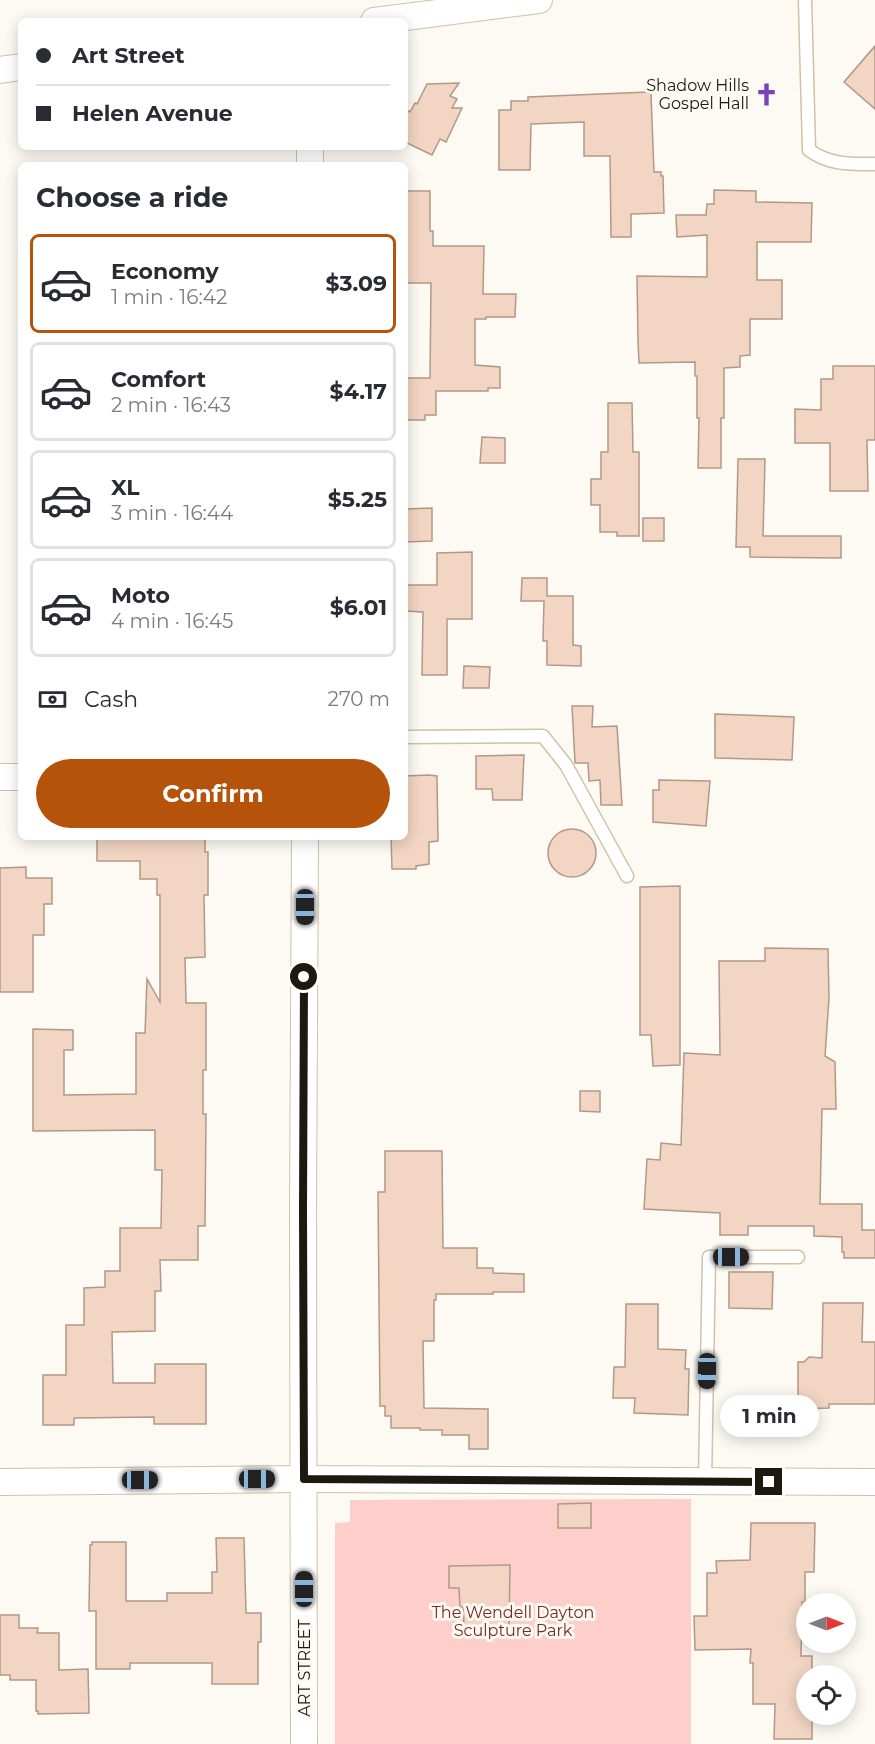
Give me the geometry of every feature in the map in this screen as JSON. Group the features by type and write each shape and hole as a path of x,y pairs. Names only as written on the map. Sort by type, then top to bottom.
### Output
{"street":[{"path":"394,18 492,3 539,0"},
{"path":"0,70 18,67"},
{"path":"0,777 18,777"},
{"name":"ART STREET","path":"304,1744 305,840"},
{"path":"0,1482 304,1479 875,1482"}],"lane":[{"path":"806,0 809,150 818,158 840,164 875,164"},
{"path":"408,737 543,736 566,765 627,876"},
{"path":"705,1481 709,1257 798,1257"}],"green space":[{"name":"The Wendell Dayton Sculpture Park","path":"691,1499 691,1744 335,1744 335,1523 350,1522 350,1500"}],"building":[{"path":"875,46 875,109 844,82"},
{"path":"459,83 450,96 457,99 452,108 462,108 446,142 440,139 432,155 408,143 408,111 410,112 415,103 417,104 427,84"},
{"path":"648,92 651,94 654,172 661,172 663,176 664,213 631,214 631,237 611,237 610,156 584,156 584,122 531,124 530,170 499,170 499,110 511,110 511,101 528,101 528,97"},
{"path":"714,190 756,191 756,202 812,203 811,242 757,242 757,280 782,280 782,319 750,319 750,355 740,356 740,367 724,368 721,468 698,468 699,418 697,418 695,362 639,363 637,276 707,277 707,235 677,237 676,215 706,215 707,204 714,204"},
{"path":"408,191 430,191 430,231 433,231 433,246 484,246 483,294 516,294 515,317 475,319 475,365 500,367 500,388 488,388 488,391 436,391 436,415 425,415 425,420 408,420 408,378 430,378 431,283 408,283"},
{"path":"833,366 875,366 875,440 867,440 868,491 830,491 830,443 795,443 795,409 821,410 821,379 833,379"},
{"path":"608,403 632,403 633,452 639,452 639,536 617,536 617,532 600,532 600,505 591,505 591,479 601,479 601,452 608,452"},
{"path":"482,437 505,438 505,463 480,463"},
{"path":"738,459 765,459 763,536 841,536 841,558 750,557 750,547 736,547"},
{"path":"432,508 432,541 408,542 408,509"},
{"path":"643,518 664,518 664,541 643,541"},
{"path":"472,552 472,619 447,619 447,675 422,675 423,612 408,611 408,585 437,585 437,553"},
{"path":"522,578 547,578 547,596 573,596 573,645 581,646 581,666 547,665 547,641 543,641 544,601 521,601"},
{"path":"464,666 490,667 489,688 463,688"},
{"path":"572,706 593,706 592,727 617,726 622,805 601,805 600,780 589,781 588,763 575,763"},
{"path":"715,714 794,717 792,760 715,758"},
{"path":"524,755 522,800 493,800 492,789 476,789 476,756"},
{"path":"408,776 437,776 438,841 429,842 429,864 416,866 416,869 392,869 391,840 408,840"},
{"path":"659,780 710,781 706,826 653,822 653,790 659,790"},
{"path":"572,829 589,836 596,853 589,870 572,877 555,870 548,853 555,836"},
{"path":"97,840 205,840 205,852 208,852 208,895 204,895 205,957 185,958 186,1003 206,1003 206,1070 203,1070 203,1114 206,1114 205,1226 198,1226 198,1260 160,1260 161,1291 155,1291 155,1331 112,1332 113,1383 155,1383 155,1364 206,1364 206,1424 154,1424 154,1417 74,1418 74,1425 43,1425 43,1375 66,1375 66,1325 84,1325 84,1288 105,1287 105,1271 120,1271 120,1228 161,1228 162,1170 155,1170 155,1130 33,1131 33,1029 73,1030 73,1050 64,1050 64,1095 136,1094 136,1033 145,1033 147,979 160,1002 160,895 157,895 157,879 140,879 140,861 97,861"},
{"path":"26,867 26,878 52,878 52,904 44,904 44,935 33,935 33,992 0,992 0,868"},
{"path":"680,886 680,1065 653,1066 651,1035 640,1035 640,887"},
{"path":"765,948 828,949 829,998 825,1056 835,1062 836,1109 822,1109 820,1204 862,1204 862,1230 875,1230 875,1258 844,1258 842,1237 814,1236 814,1226 748,1226 748,1235 720,1235 720,1213 644,1209 647,1159 660,1160 661,1143 681,1145 684,1053 720,1055 719,961 765,961"},
{"path":"580,1091 600,1091 600,1112 580,1111"},
{"path":"385,1151 442,1151 443,1248 477,1248 477,1268 493,1268 493,1273 524,1274 524,1292 436,1294 434,1341 423,1341 424,1408 488,1409 488,1449 469,1449 469,1435 442,1435 442,1430 420,1430 420,1428 391,1428 391,1416 385,1416 385,1406 380,1406 378,1192 385,1192"},
{"path":"729,1272 773,1272 772,1309 729,1308"},
{"path":"823,1303 863,1303 862,1342 875,1342 875,1404 829,1404 829,1408 798,1409 798,1362 804,1362 809,1357 822,1358"},
{"path":"626,1304 658,1304 658,1349 686,1350 685,1369 689,1369 688,1415 634,1413 635,1398 613,1398 614,1367 625,1367"},
{"path":"591,1503 591,1528 558,1528 558,1504"},
{"path":"751,1523 815,1523 814,1572 805,1572 805,1593 796,1593 796,1653 801,1653 801,1656 812,1656 812,1665 796,1665 796,1725 812,1725 812,1739 774,1739 775,1704 753,1704 751,1649 695,1650 694,1616 707,1616 707,1573 717,1573 716,1561 750,1560"},
{"path":"216,1538 244,1538 246,1613 261,1613 258,1684 212,1684 212,1663 130,1663 130,1669 96,1669 96,1611 89,1611 90,1545 92,1542 126,1542 126,1601 167,1601 167,1593 212,1593 212,1572 217,1572"},
{"path":"510,1565 509,1629 467,1629 467,1625 464,1625 463,1607 460,1607 459,1588 449,1588 449,1566"},
{"path":"0,1615 19,1615 19,1628 38,1628 37,1633 59,1633 59,1670 88,1669 89,1713 38,1714 36,1711 36,1680 10,1680 10,1675 0,1675"}],"place":[{"name":"Shadow Hills Gospel Hall","path":"767,94"}],"route":[{"path":"304,977 304,1479 769,1482"}]}
